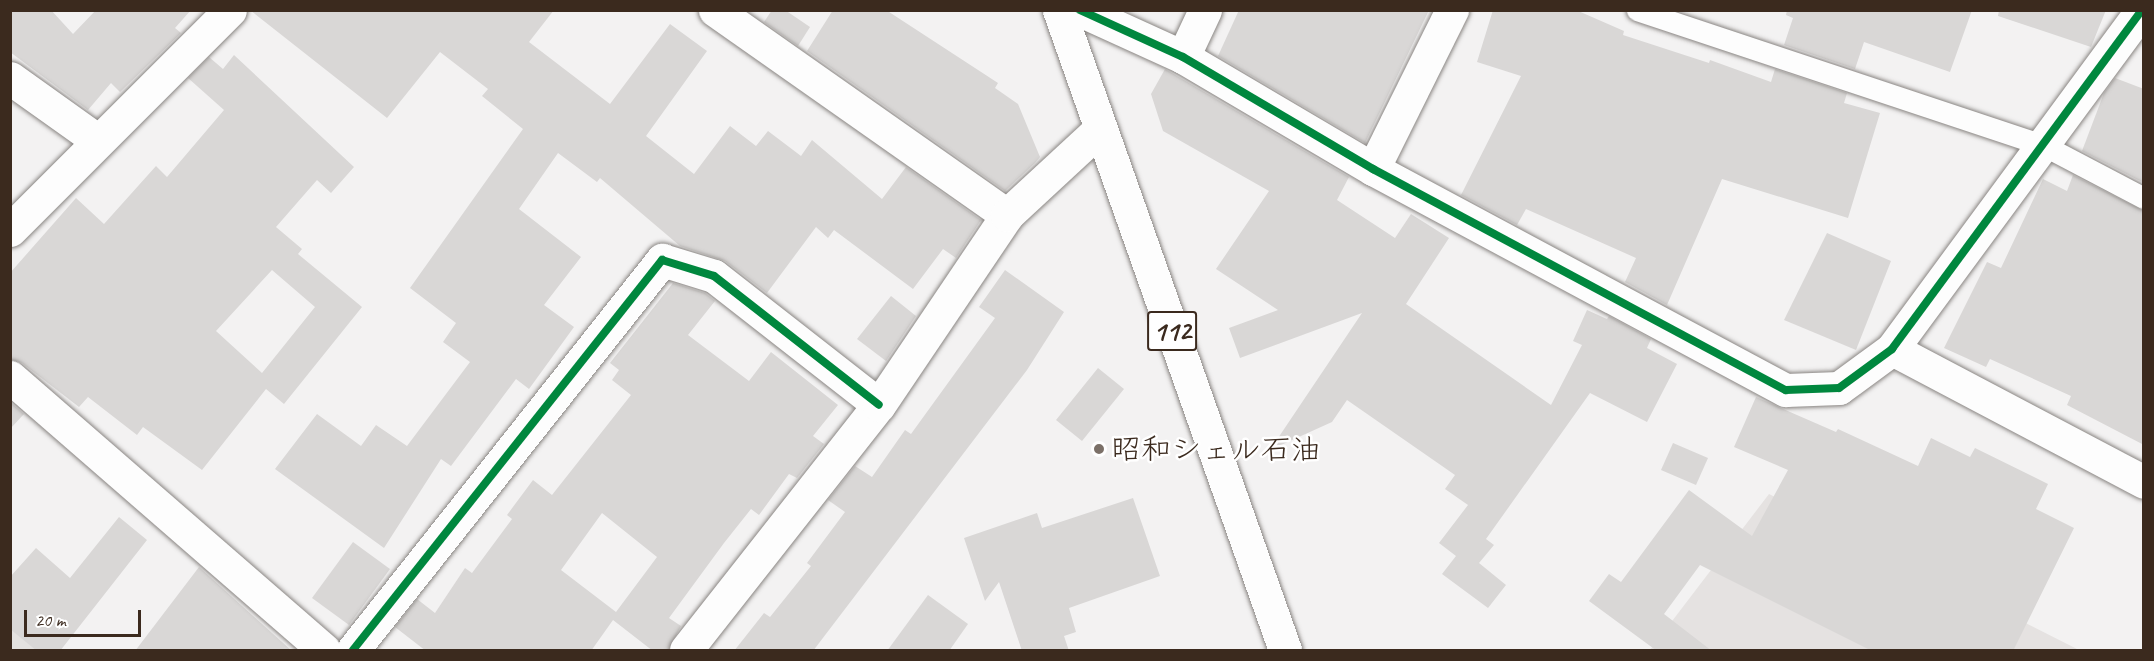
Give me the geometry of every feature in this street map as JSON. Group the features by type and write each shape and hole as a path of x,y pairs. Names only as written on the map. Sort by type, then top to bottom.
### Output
{"main road":[{"path":"10,230 230,10"},
{"path":"715,10 1006,215"},
{"name":"112","path":"1059,10 1285,651"},
{"path":"1080,10 1183,57 1373,169 1786,390 1839,388 1892,349 2142,10"},
{"path":"1183,57 1205,10"},
{"path":"1373,169 1452,10"},
{"path":"10,78 98,140"},
{"path":"686,651 879,405 1006,215 1100,129"},
{"path":"353,651 662,260 714,276 879,405"},
{"path":"1892,349 2144,482"},
{"path":"10,377 324,651"}],"lane":[{"path":"1636,10 2043,145 2144,198"}],"shaded area":[{"path":"1769,494 2079,650 1650,650"},
{"path":"11,603 61,650 11,650"}],"building":[{"path":"10,10 51,10 73,34 96,10 191,10 175,28 181,33 120,92 111,83 88,110 10,52"},
{"path":"250,10 554,10 529,42 610,104 670,24 707,51 646,136 694,174 730,126 756,146 768,131 801,156 812,140 882,199 906,167 981,220 956,258 943,249 913,289 834,230 828,238 816,227 767,293 725,261 680,246 600,178 597,182 558,153 519,209 581,257 544,305 574,327 529,389 516,379 451,466 441,459 384,548 275,469 317,414 361,446 376,425 407,446 470,362 443,342 456,323 410,288 523,129 482,96 488,89 440,52 387,118"},
{"path":"772,10 785,10 810,27 798,46 764,22"},
{"path":"833,10 886,10 998,83 995,88 1018,104 1040,157 1005,191 807,51"},
{"path":"1239,10 1429,10 1365,143 1218,56"},
{"path":"1493,10 1576,10 1624,31 1623,35 1709,63 1710,60 1771,82 1775,69 1847,93 1844,103 1880,113 1848,218 1722,179 1667,305 1625,282 1636,258 1526,209 1517,225 1461,195 1521,76 1477,62"},
{"path":"1787,10 1972,10 1950,72 1864,42 1855,69 1784,45 1793,18 1786,15"},
{"path":"1999,10 2106,10 2091,47 1998,16"},
{"path":"234,55 354,167 331,193 317,180 276,227 302,249 298,254 362,307 284,404 266,389 202,470 143,427 137,435 88,397 79,407 22,363 10,359 10,273 76,198 104,224 156,166 167,177 224,110 188,78 209,57 223,69","holes":["272,270 315,307 262,373 216,331"]},
{"path":"1165,69 1349,177 1337,200 1395,238 1411,214 1449,238 1406,304 1551,405 1582,345 1573,341 1587,310 1607,319 1609,316 1651,339 1647,348 1677,364 1647,422 1590,393 1486,539 1494,545 1479,563 1506,585 1488,608 1442,574 1456,556 1439,543 1468,505 1445,489 1455,475 1347,400 1332,422 1270,450 1362,313 1240,358 1229,328 1278,310 1216,269 1269,191 1163,131 1151,94"},
{"path":"2115,78 2144,89 2144,183 2082,151 2104,93"},
{"path":"2073,175 2144,211 2144,445 2067,405 2071,396 1990,359 1986,367 1944,348 1987,262 2001,268 2043,179 2067,191"},
{"path":"1827,233 1891,261 1856,350 1784,320"},
{"path":"1005,270 1064,312 1027,370 813,651 734,651 764,613 770,617 811,566 807,563 845,512 828,500 855,466 872,477 905,430 911,434 995,318 979,307"},
{"path":"673,283 705,293 715,301 688,335 749,381 771,352 838,405 813,436 824,444 797,478 789,474 759,515 751,509 669,618 681,626 668,651 653,651 613,620 591,651 426,651 395,627 417,599 435,613 465,568 472,573 512,519 507,515 533,480 552,495 631,395 612,380 619,370 610,363","holes":["602,513 657,557 616,612 561,570"]},
{"path":"891,296 916,316 886,361 857,339"},
{"path":"1098,368 1124,389 1082,441 1056,420"},
{"path":"1756,397 1836,432 1838,429 1918,466 1931,438 1970,457 1975,448 2048,484 2036,509 2074,528 2013,651 1872,651 1700,565 1664,614 1712,651 1657,651 1589,601 1609,574 1621,582 1689,490 1752,536 1788,470 1734,447"},
{"path":"10,402 24,414 10,429"},
{"path":"1673,443 1708,458 1696,485 1661,470"},
{"path":"1133,498 1160,576 1069,608 1076,632 1064,636 1069,651 1022,651 999,582 985,601 964,538 1037,513 1042,528"},
{"path":"119,517 147,540 60,651 37,651 10,629 10,577 36,548 70,578"},
{"path":"353,542 390,569 349,625 312,598"},
{"path":"199,567 252,615 292,651 135,651"},
{"path":"928,595 968,624 949,651 887,651"}],"cycle path":[{"path":"1080,10 1183,57 1373,169 1786,390 1839,388 1892,349 2142,10"},
{"path":"353,650 662,260 714,276 879,405"}],"place":[{"name":"昭和シェル石油","path":"1099,449"}]}
